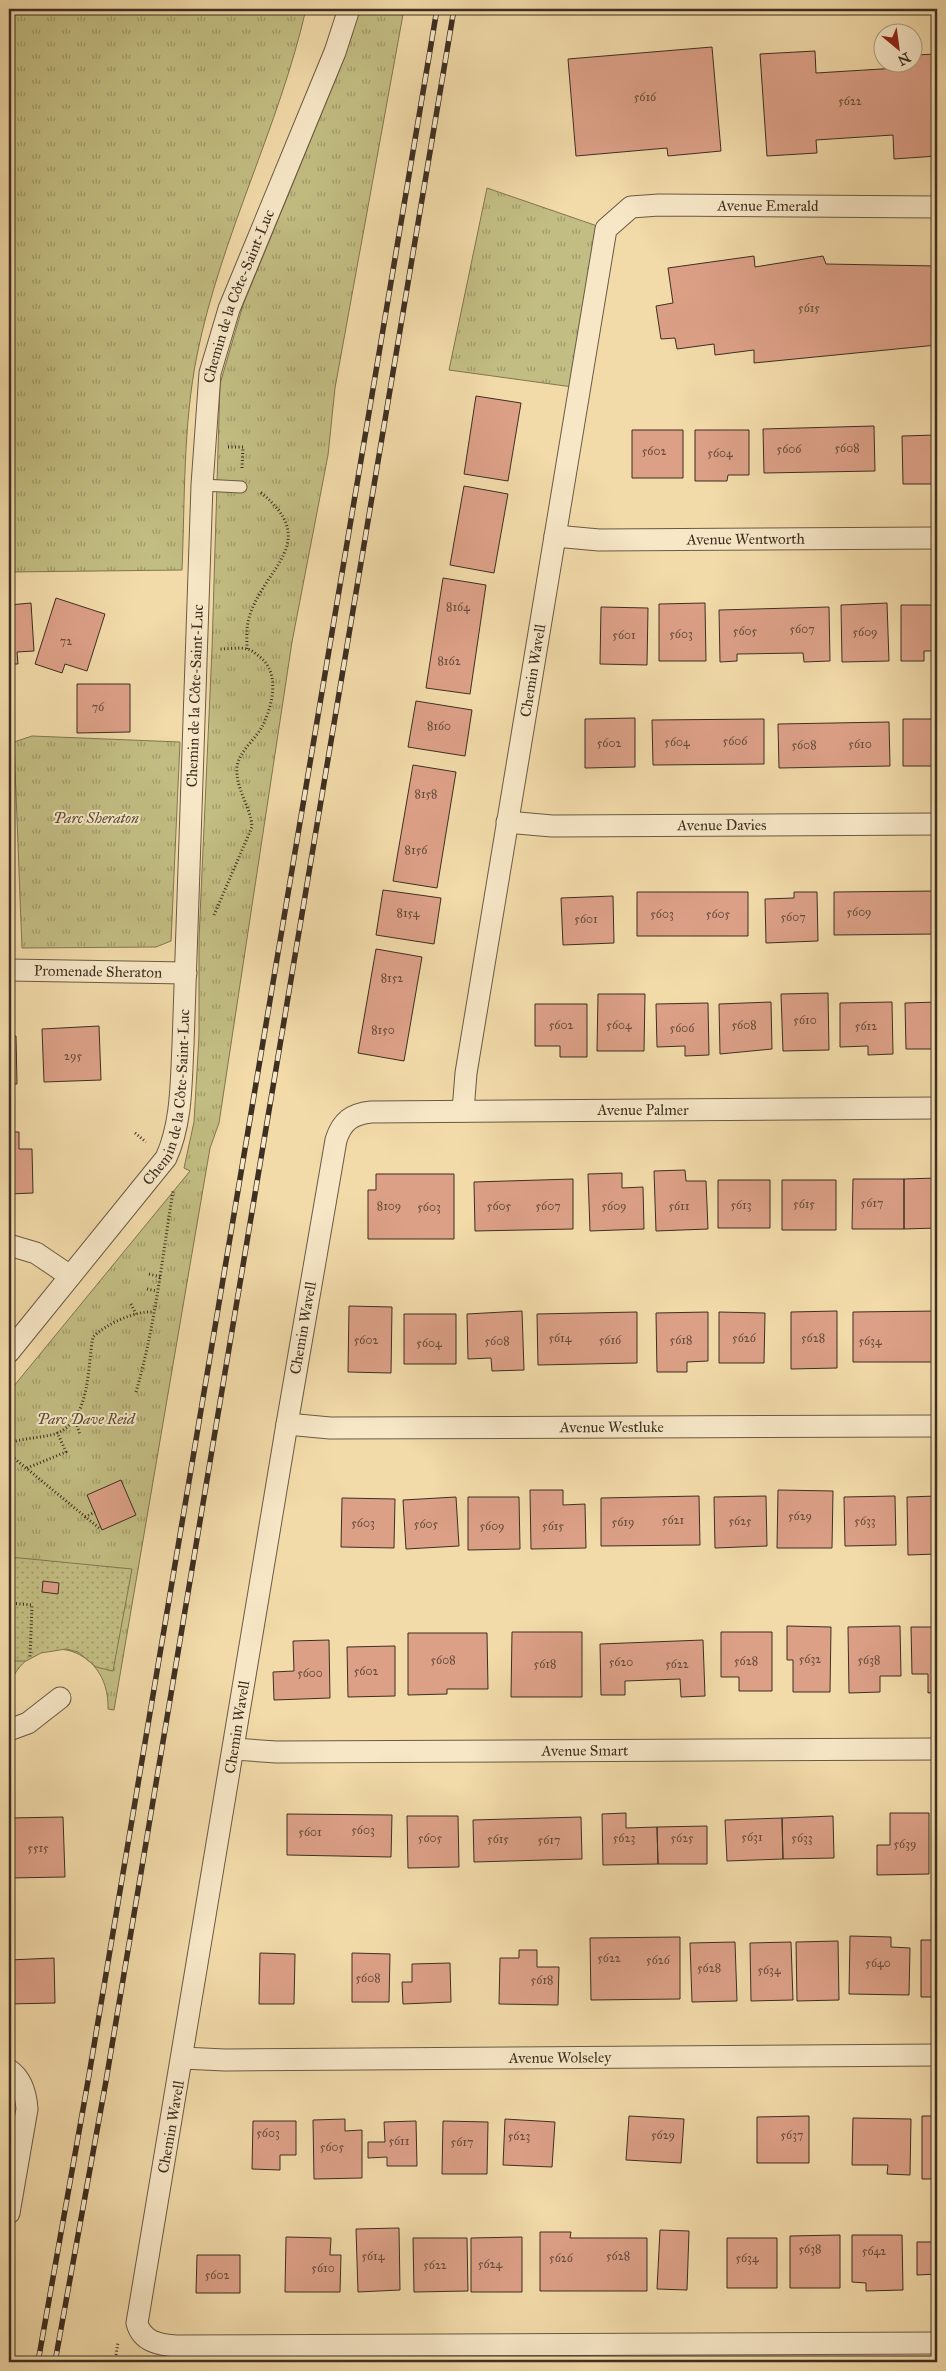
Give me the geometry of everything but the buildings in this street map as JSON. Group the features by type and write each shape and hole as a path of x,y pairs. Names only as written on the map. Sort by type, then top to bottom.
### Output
{"street":[{"name":"Chemin de la Côte-Saint-Luc","path":"9,1352 166,1158 171,1147 181,1085 202,485 207,393 220,332 335,52 349,9"},
{"name":"Avenue Emerald","path":"606,229 631,206 937,207"},
{"name":"Chemin Wavell","path":"463,1111 466,1072 606,229"},
{"name":"Avenue Wentworth","path":"555,536 599,540 937,538"},
{"name":"Avenue Davies","path":"507,822 552,826 937,824"},
{"name":"Promenade Sheraton","path":"9,970 186,973"},
{"name":"Avenue Palmer","path":"350,1118 371,1112 937,1108"},
{"name":"Chemin Wavell","path":"350,1118 342,1126 336,1140 286,1424 234,1749 138,2318 139,2328 147,2338 166,2346 937,2342"},
{"path":"9,1244 36,1253 70,1276"},
{"name":"Avenue Westluke","path":"286,1424 330,1428 937,1426"},
{"path":"9,1730 28,1723 51,1707 60,1698"},
{"name":"Avenue Smart","path":"234,1749 295,1752 937,1749"},
{"name":"Avenue Wolseley","path":"182,2058 226,2060 937,2055"},
{"path":"9,2070 22,2085 26,2097 26,2109 9,2213"}],"lane":[{"path":"202,485 241,487"}],"path":[{"path":"226,446 243,447 241,487 255,489 281,514 288,530 289,543 283,557 256,601 249,619 247,649"},
{"path":"211,922 252,827 237,776 237,766 263,726 271,704 273,685 270,671 264,660 247,649 212,649"},
{"path":"135,1133 153,1147"},
{"path":"136,1392 143,1368 161,1277 174,1186"},
{"path":"149,1274 161,1277"},
{"path":"147,1289 158,1291"},
{"path":"131,1304 136,1314"},
{"path":"9,1443 57,1432 74,1419 82,1404 93,1337 111,1324 136,1314 153,1312"},
{"path":"108,1318 111,1324"},
{"path":"74,1419 80,1435"},
{"path":"27,1468 66,1452 57,1432"},
{"path":"9,1454 99,1528"},
{"path":"66,1507 69,1503"},
{"path":"86,1517 95,1512"},
{"path":"9,1603 32,1605 30,1657"},
{"path":"115,2362 118,2340 122,2335"}],"green space":[{"path":"9,9 306,9 295,53 281,96 220,267 197,355 192,381 187,435 182,570 9,572"},
{"name":"Parc Dave Reid","path":"358,9 404,9 335,388 328,455 292,642 219,1123 210,1148 114,1710 108,1709 105,1687 96,1669 83,1657 67,1650 51,1650 34,1655 20,1667 9,1686 9,1392 190,1171 184,1168 194,1122 199,1036 199,939 212,649 220,384 243,305 339,71 352,35"},
{"path":"487,188 606,229 580,388 449,370"},
{"name":"Parc Sheraton","path":"32,736 180,742 171,941 156,947 22,948 14,742"},
{"path":"10,1557 132,1569 113,1671 96,1667 78,1652 66,1649 41,1653 26,1661 9,1661"}],"railway":[{"path":"38,2362 88,2081 437,9"},
{"path":"55,2362 106,2081 454,9"}]}
